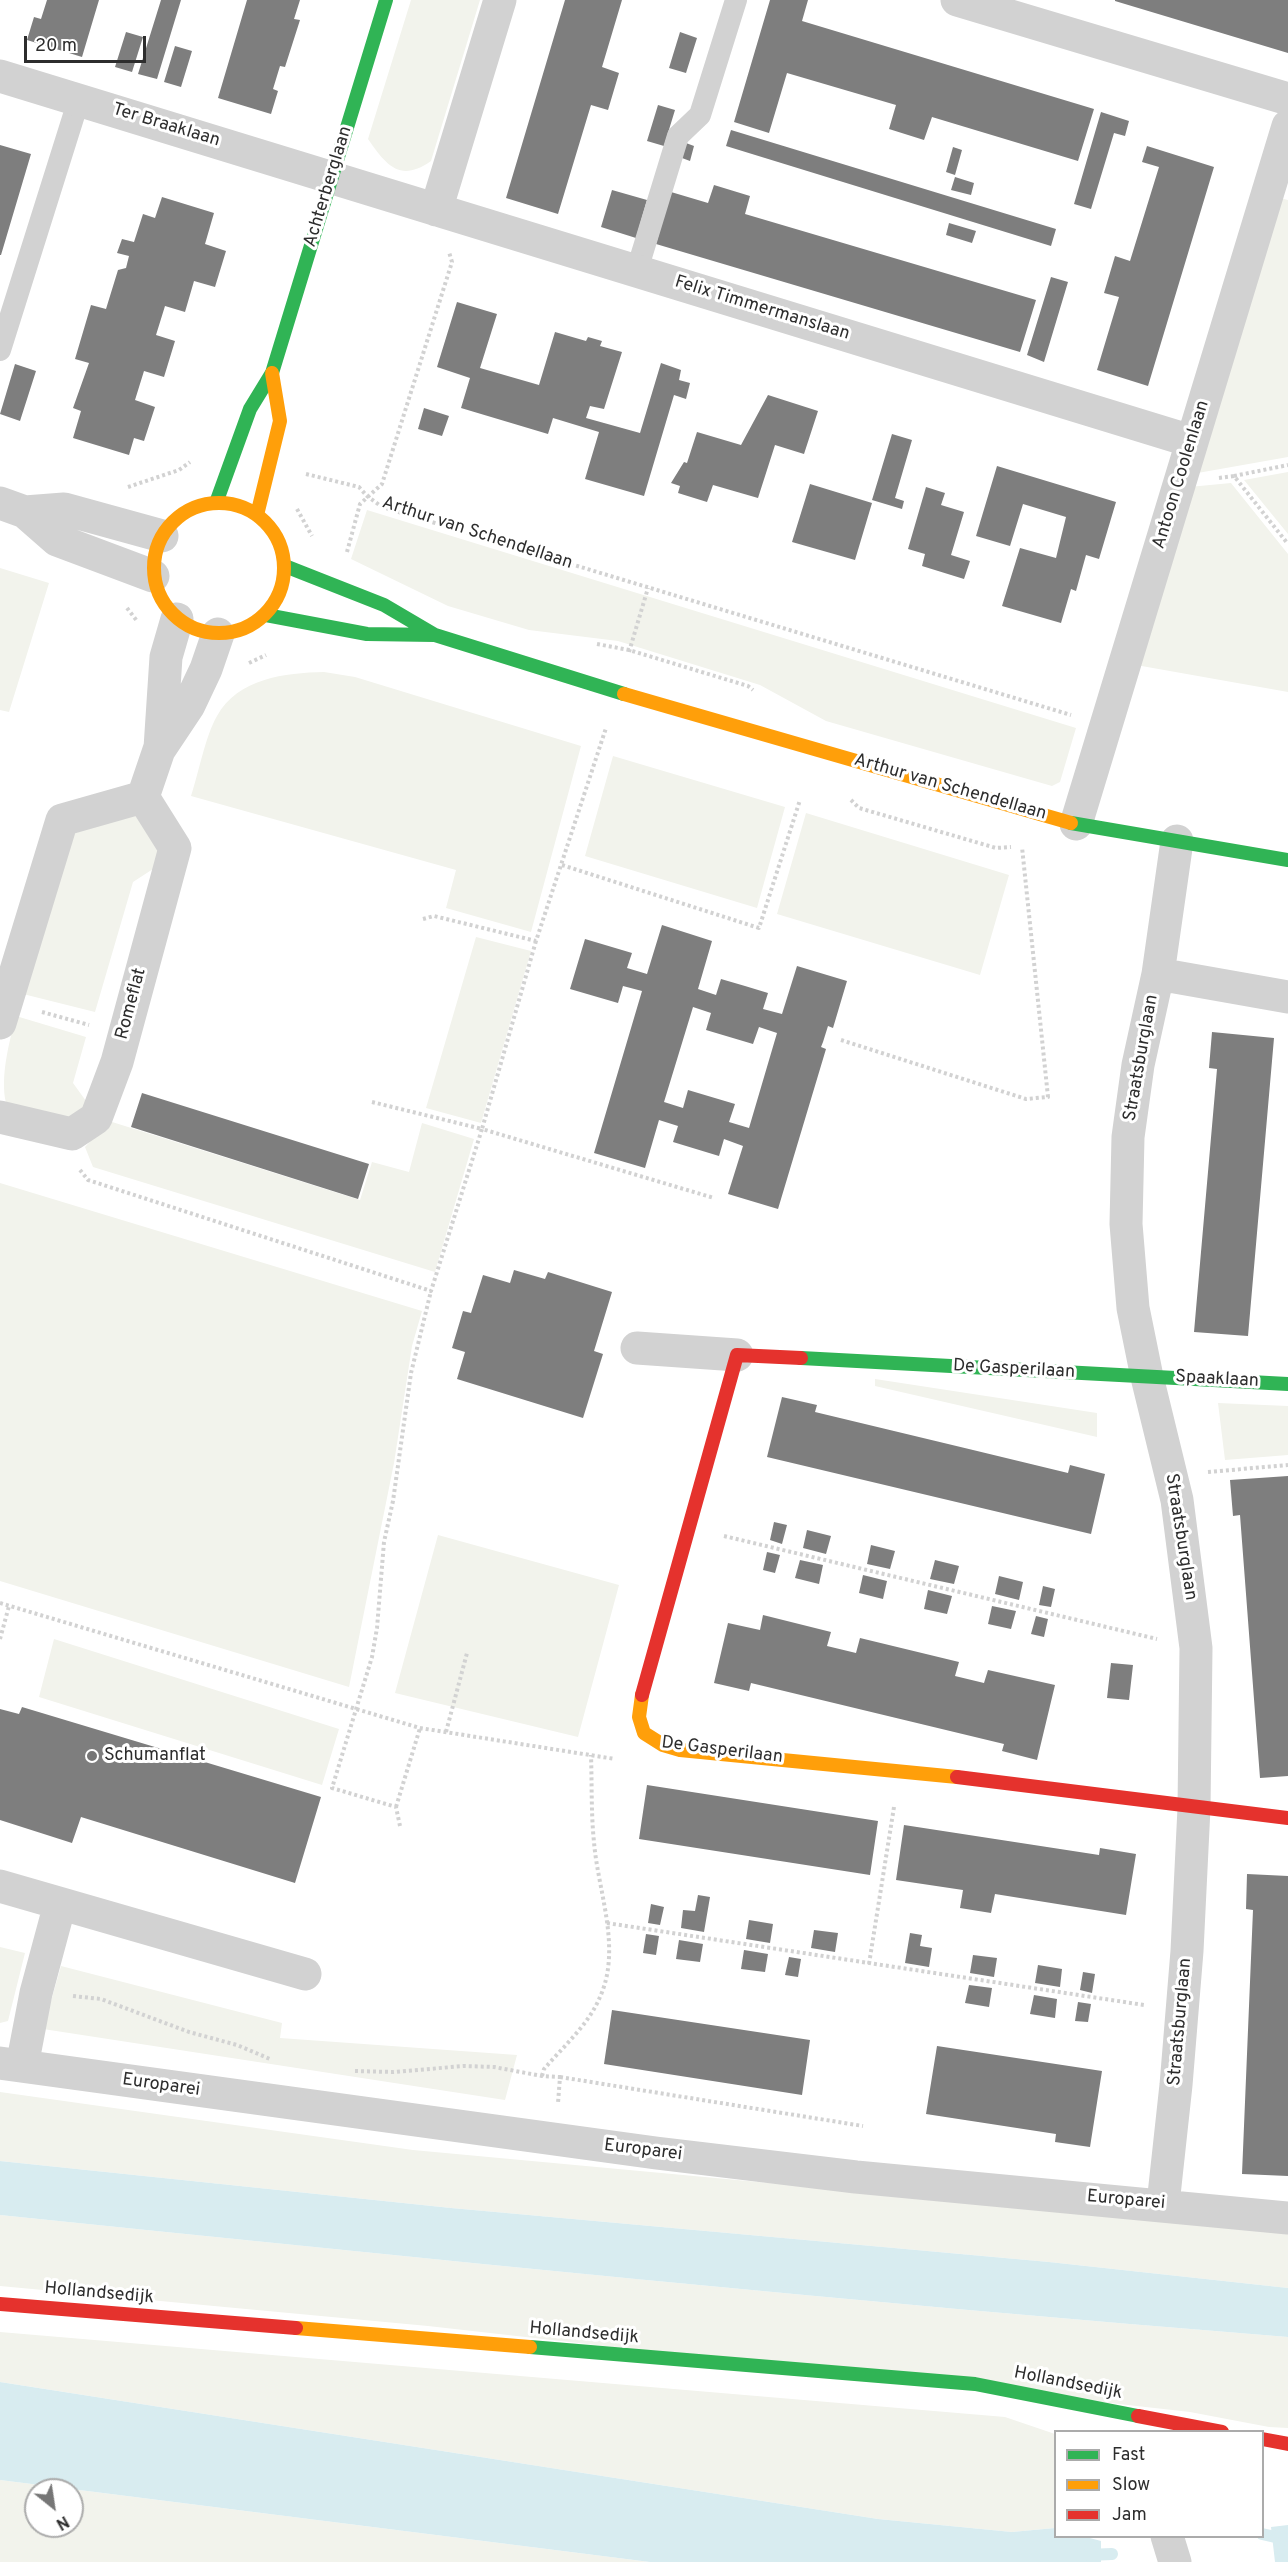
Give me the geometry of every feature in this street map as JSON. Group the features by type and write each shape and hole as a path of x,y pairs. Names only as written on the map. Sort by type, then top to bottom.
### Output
{"street":[{"name":"Achterberglaan","path":"216,503 250,409 272,373 386,0"},
{"path":"436,210 500,0"},
{"path":"957,0 1288,99"},
{"name":"Ter Braaklaan","path":"0,76 332,176"},
{"name":"Antoon Coolenlaan","path":"1076,824 1288,126"},
{"name":"Felix Timmermanslaan","path":"332,176 436,210 1191,441"},
{"name":"Achterberglaan","path":"257,515 280,421 272,373"},
{"path":"216,503 237,505 257,515 272,528 281,546 285,566 283,584 277,600 267,615 236,632 218,634 196,630 177,619 166,607 153,576 155,555 162,536 172,523 185,513 200,506 216,503"},
{"path":"13,507 64,509 162,536"},
{"path":"13,507 57,540 153,576"},
{"name":"Arthur van Schendellaan","path":"285,566 384,605 435,635 617,692 1076,824 1288,860"},
{"name":"Arthur van Schendellaan","path":"267,615 367,634 435,635"},
{"path":"159,750 166,657 177,619"},
{"path":"3,1013 62,820 143,796 159,750 189,705 206,669 218,634"},
{"name":"Romeflat","path":"0,1117 72,1134 96,1118 124,1035 175,848 143,796"},
{"name":"Straatsburglaan","path":"1163,2204 1187,1951 1194,1808 1196,1648 1178,1500 1147,1377 1133,1308 1126,1224 1128,1137 1138,1065 1158,974 1177,841"},
{"path":"1158,974 1288,997"},
{"name":"De Gasperilaan","path":"637,1347 737,1355 1147,1377"},
{"name":"De Gasperilaan","path":"737,1355 646,1677 638,1719 643,1733 654,1744 680,1750 900,1770 1288,1818"},
{"name":"Spaaklaan","path":"1147,1377 1288,1384"},
{"path":"0,1886 305,1974"},
{"path":"11,2065 36,1993 60,1904"},
{"name":"Europarei","path":"11,2065 554,2140 856,2177 1163,2204 1288,2218"},
{"name":"Hollandsedijk","path":"0,2304 975,2384 1160,2426 1201,2430"},
{"path":"1264,2439 1288,2444"},
{"path":"1168,2538 1175,2562"}],"lane":[{"path":"637,270 678,136 700,116 736,0"},
{"path":"0,350 79,99"}],"path":[{"path":"367,496 382,484 452,262 436,210"},
{"name":"Arthur van Schendellaan","path":"269,464 360,487 367,496 382,507 1106,726"},
{"path":"1179,481 1234,476 1288,465"},
{"path":"1234,476 1288,544"},
{"path":"396,1807 332,1788 372,1657 377,1628 384,1542 393,1501 411,1372 431,1291 482,1129 536,941 617,692 648,588"},
{"path":"561,865 759,928 800,801"},
{"path":"841,1040 1026,1099 1048,1097 1022,846"},
{"path":"423,919 434,916 536,941"},
{"path":"3,1013 124,1035"},
{"path":"372,1102 482,1129 714,1198"},
{"path":"49,1129 88,1180 431,1291"},
{"path":"1171,1475 1288,1465"},
{"path":"689,1524 1196,1648"},
{"path":"0,1603 420,1728 624,1760"},
{"path":"0,1639 9,1606"},
{"path":"447,1732 467,1653"},
{"path":"400,1826 396,1807 420,1728"},
{"path":"542,2076 544,2069 582,2025 600,1997 607,1971 607,1923 594,1841 591,1755"},
{"path":"869,1964 900,1770"},
{"path":"607,1923 1180,2010"},
{"path":"884,1974 885,1967"},
{"path":"36,1993 100,1999 189,2032 237,2045 274,2061"},
{"path":"350,2070 393,2072 464,2066 494,2067 863,2126"},
{"path":"554,2140 560,2077"}],"shaded area":[{"path":"411,0 480,0 431,161 420,167 402,171 388,163 368,139"},
{"path":"1280,198 1288,200 1288,457 1192,474"},
{"path":"1288,472 1288,534 1244,480"},
{"path":"1231,483 1288,554 1288,692 1136,665 1189,487"},
{"path":"367,510 1076,728 1060,782 1052,786 826,721 760,685 618,641 529,630 448,606 351,559"},
{"path":"0,568 49,583 9,712 0,710"},
{"path":"324,672 355,677 581,746 531,932 446,908 456,870 191,796 209,734 226,703 237,693 264,680 294,674"},
{"path":"613,756 785,807 757,908 585,856"},
{"path":"136,812 158,851 153,869 133,882 95,1012 23,994 71,832"},
{"path":"806,813 1009,875 980,975 777,914"},
{"path":"476,937 531,951 481,1123 426,1108"},
{"path":"16,1016 86,1037 73,1083 86,1101 83,1112 69,1119 6,1103 5,1071"},
{"path":"109,1121 360,1200 372,1162 409,1172 422,1123 474,1139 435,1272 93,1167 85,1147"},
{"path":"0,1183 422,1311 412,1346 394,1463 349,1687 0,1581"},
{"path":"875,1379 1097,1413 1097,1437 875,1386"},
{"path":"1218,1403 1288,1406 1288,1455 1225,1460"},
{"path":"438,1535 619,1585 578,1737 395,1693"},
{"path":"54,1639 339,1729 322,1785 39,1697"},
{"path":"0,1947 25,1953 8,2021 0,2023"},
{"path":"61,1966 282,2023 280,2038 517,2055 505,2100 43,2029"},
{"path":"0,2092 413,2150 1288,2231 1288,2288 1049,2262 451,2208 0,2161"},
{"path":"0,2161 451,2208 1049,2262 1288,2288 1288,2337 805,2295 0,2215"},
{"path":"0,2215 805,2295 1288,2337 1288,2428 1269,2427 1190,2412 428,2326 0,2286"},
{"path":"0,2332 1005,2417 1054,2434 1054,2528 1012,2532 878,2519 0,2382"},
{"path":"0,2382 878,2519 1012,2532 1054,2528 1054,2538 1090,2538 1101,2541 1101,2562 650,2562 84,2491 84,2478 24,2478 24,2483 0,2480"},
{"path":"0,2480 24,2483 24,2538 84,2538 84,2491 650,2562 0,2562"},
{"path":"1288,2525 1288,2562 1275,2562 1271,2527"}],"building":[{"path":"47,0 99,0 82,57 27,40 34,17 41,19"},
{"path":"161,0 181,0 157,79 138,74"},
{"path":"247,0 300,0 294,19 300,20 285,67 280,66 273,89 278,91 271,114 218,98"},
{"path":"565,0 622,0 602,67 619,73 608,110 591,105 558,214 506,198"},
{"path":"770,0 808,0 802,21 1094,109 1078,161 932,117 924,140 889,129 896,105 787,73 769,133 734,122"},
{"path":"1288,0 1288,53 1115,1"},
{"path":"126,32 143,37 132,72 115,67"},
{"path":"680,32 697,38 686,73 669,68"},
{"path":"175,46 192,51 181,87 164,82"},
{"path":"658,105 675,110 664,146 647,141"},
{"path":"1101,112 1129,121 1125,136 1114,133 1091,209 1074,204"},
{"path":"731,130 1056,229 1051,246 726,146"},
{"path":"686,143 694,146 690,161 682,158"},
{"path":"0,145 31,154 1,255 0,255"},
{"path":"1147,146 1214,167 1148,386 1097,370 1119,297 1104,293 1115,256 1130,261 1159,167 1142,162"},
{"path":"953,147 962,150 955,175 946,172"},
{"path":"955,177 974,183 971,195 951,190"},
{"path":"714,185 750,196 745,214 1036,300 1020,352 656,244 671,192 708,203"},
{"path":"612,190 647,200 636,238 601,227"},
{"path":"162,197 214,213 205,244 226,251 215,287 194,281 185,312 165,306 156,335 175,341 164,377 144,371 135,400 155,407 144,441 134,438 129,455 73,438 81,411 73,408 89,363 75,359 91,305 106,309 118,270 126,268 129,256 117,253 122,239 134,242 143,214 155,218"},
{"path":"949,223 976,231 972,243 946,235"},
{"path":"1051,277 1068,282 1044,362 1027,355"},
{"path":"457,302 497,314 480,368 539,385 555,332 586,341 588,337 602,341 600,346 622,352 604,409 590,406 586,418 640,433 661,363 681,370 679,380 690,383 686,399 674,395 644,496 585,479 599,432 553,418 548,434 461,408 470,378 437,367"},
{"path":"15,364 36,371 20,421 0,414"},
{"path":"768,395 818,411 804,454 775,445 758,498 713,485 707,502 678,493 680,486 671,483 684,462 687,463 697,432 741,445"},
{"path":"424,408 449,416 442,436 418,429"},
{"path":"892,434 912,440 895,498 904,501 902,509 872,500"},
{"path":"997,466 1116,502 1099,559 1086,555 1076,591 1071,589 1061,623 1002,606 1020,548 1056,558 1066,517 1023,504 1010,546 976,536"},
{"path":"810,484 872,503 855,560 792,542"},
{"path":"926,487 945,493 941,505 964,512 951,555 970,561 964,579 922,566 925,554 908,549"},
{"path":"662,925 712,941 698,989 716,995 721,979 768,993 763,1009 782,1014 797,966 847,981 833,1028 828,1026 821,1047 826,1049 778,1209 728,1194 743,1146 724,1139 719,1156 673,1142 678,1126 659,1120 645,1168 594,1153 642,991 623,986 618,1003 570,989 585,939 632,953 627,968 647,974","holes":["693,1007 711,1013 706,1030 753,1044 759,1027 777,1033 749,1128 729,1122 735,1104 688,1090 683,1108 664,1102"]},
{"path":"1212,1032 1274,1038 1248,1336 1194,1332 1217,1069 1209,1068"},
{"path":"142,1093 369,1164 358,1199 131,1127"},
{"path":"514,1270 545,1279 548,1272 612,1292 594,1351 603,1354 583,1418 457,1379 465,1352 452,1348 463,1311 471,1313 483,1275 510,1283"},
{"path":"782,1397 817,1405 815,1412 1068,1473 1070,1465 1105,1474 1091,1534 767,1457"},
{"path":"1288,1476 1288,1776 1260,1778 1240,1515 1233,1516 1230,1480"},
{"path":"774,1522 787,1525 782,1544 770,1540"},
{"path":"807,1530 831,1536 826,1554 803,1548"},
{"path":"871,1545 895,1551 890,1569 867,1564"},
{"path":"767,1552 780,1555 775,1573 763,1570"},
{"path":"800,1560 823,1565 819,1584 795,1578"},
{"path":"935,1560 959,1566 954,1584 930,1579"},
{"path":"863,1575 887,1581 883,1599 859,1593"},
{"path":"999,1576 1023,1582 1019,1600 995,1594"},
{"path":"1043,1586 1055,1589 1051,1607 1039,1605"},
{"path":"928,1590 952,1596 947,1614 924,1609"},
{"path":"992,1606 1016,1611 1011,1629 988,1624"},
{"path":"763,1615 831,1632 827,1646 856,1653 860,1638 959,1662 955,1676 984,1683 988,1670 1055,1685 1037,1760 1002,1751 1004,1744 751,1683 749,1691 714,1683 728,1623 760,1630"},
{"path":"1036,1616 1048,1619 1044,1637 1031,1634"},
{"path":"1111,1663 1133,1665 1129,1700 1107,1698"},
{"name":"Schumanflat","path":"22,1707 321,1797 295,1883 81,1817 72,1843 0,1820 0,1709 19,1714"},
{"path":"647,1785 878,1821 870,1875 639,1839"},
{"path":"904,1825 1099,1855 1100,1848 1136,1854 1126,1915 995,1894 991,1913 960,1908 963,1890 896,1880"},
{"path":"1247,1874 1288,1876 1288,2176 1242,2174 1253,1910 1246,1909"},
{"path":"698,1895 710,1897 704,1932 681,1928 683,1910 695,1911"},
{"path":"651,1904 664,1907 660,1925 648,1923"},
{"path":"749,1920 773,1924 770,1943 746,1939"},
{"path":"814,1930 838,1933 835,1952 811,1948"},
{"path":"910,1933 922,1935 920,1946 932,1948 929,1967 905,1963"},
{"path":"646,1934 659,1936 656,1955 643,1953"},
{"path":"679,1940 703,1944 700,1962 676,1959"},
{"path":"744,1950 768,1954 765,1972 741,1969"},
{"path":"973,1955 997,1958 994,1977 970,1973"},
{"path":"789,1957 801,1959 798,1977 785,1975"},
{"path":"1038,1965 1062,1969 1060,1987 1035,1983"},
{"path":"1083,1972 1095,1974 1092,1993 1080,1990"},
{"path":"969,1985 992,1988 989,2007 965,2003"},
{"path":"1034,1995 1057,1999 1055,2018 1030,2014"},
{"path":"1078,2002 1091,2004 1088,2022 1075,2021"},
{"path":"612,2010 810,2040 802,2095 604,2064"},
{"path":"937,2046 1102,2071 1090,2147 1055,2142 1056,2134 926,2114"}],"waterway":[{"path":"1264,2534 1288,2540"},
{"path":"1087,2555 1112,2554"}],"traffic: fast":[{"path":"216,503 250,409 272,373 386,0"},
{"path":"285,566 384,605 435,635 624,694"},
{"path":"266,615 367,634 434,635"},
{"path":"1071,823 1288,860"},
{"path":"801,1358 1288,1384"},
{"path":"530,2347 975,2384 1138,2416"}],"traffic: slow":[{"path":"257,515 280,421 272,373"},
{"path":"219,503 244,508 265,522 279,543 284,568 279,593 265,614 244,628 219,633 194,628 173,614 159,593 154,568 159,543 173,522 194,508 219,503"},
{"path":"624,694 1071,823"},
{"path":"642,1695 639,1717 644,1733 663,1745 680,1750 957,1777"},
{"path":"296,2328 530,2347"}],"traffic: jam":[{"path":"642,1695 737,1355 801,1358"},
{"path":"957,1777 1288,1818"},
{"path":"0,2304 296,2328"},
{"path":"1138,2416 1212,2430"},
{"path":"1264,2439 1288,2444"}],"place":[{"name":"Schumanflat","path":"92,1756"}]}
